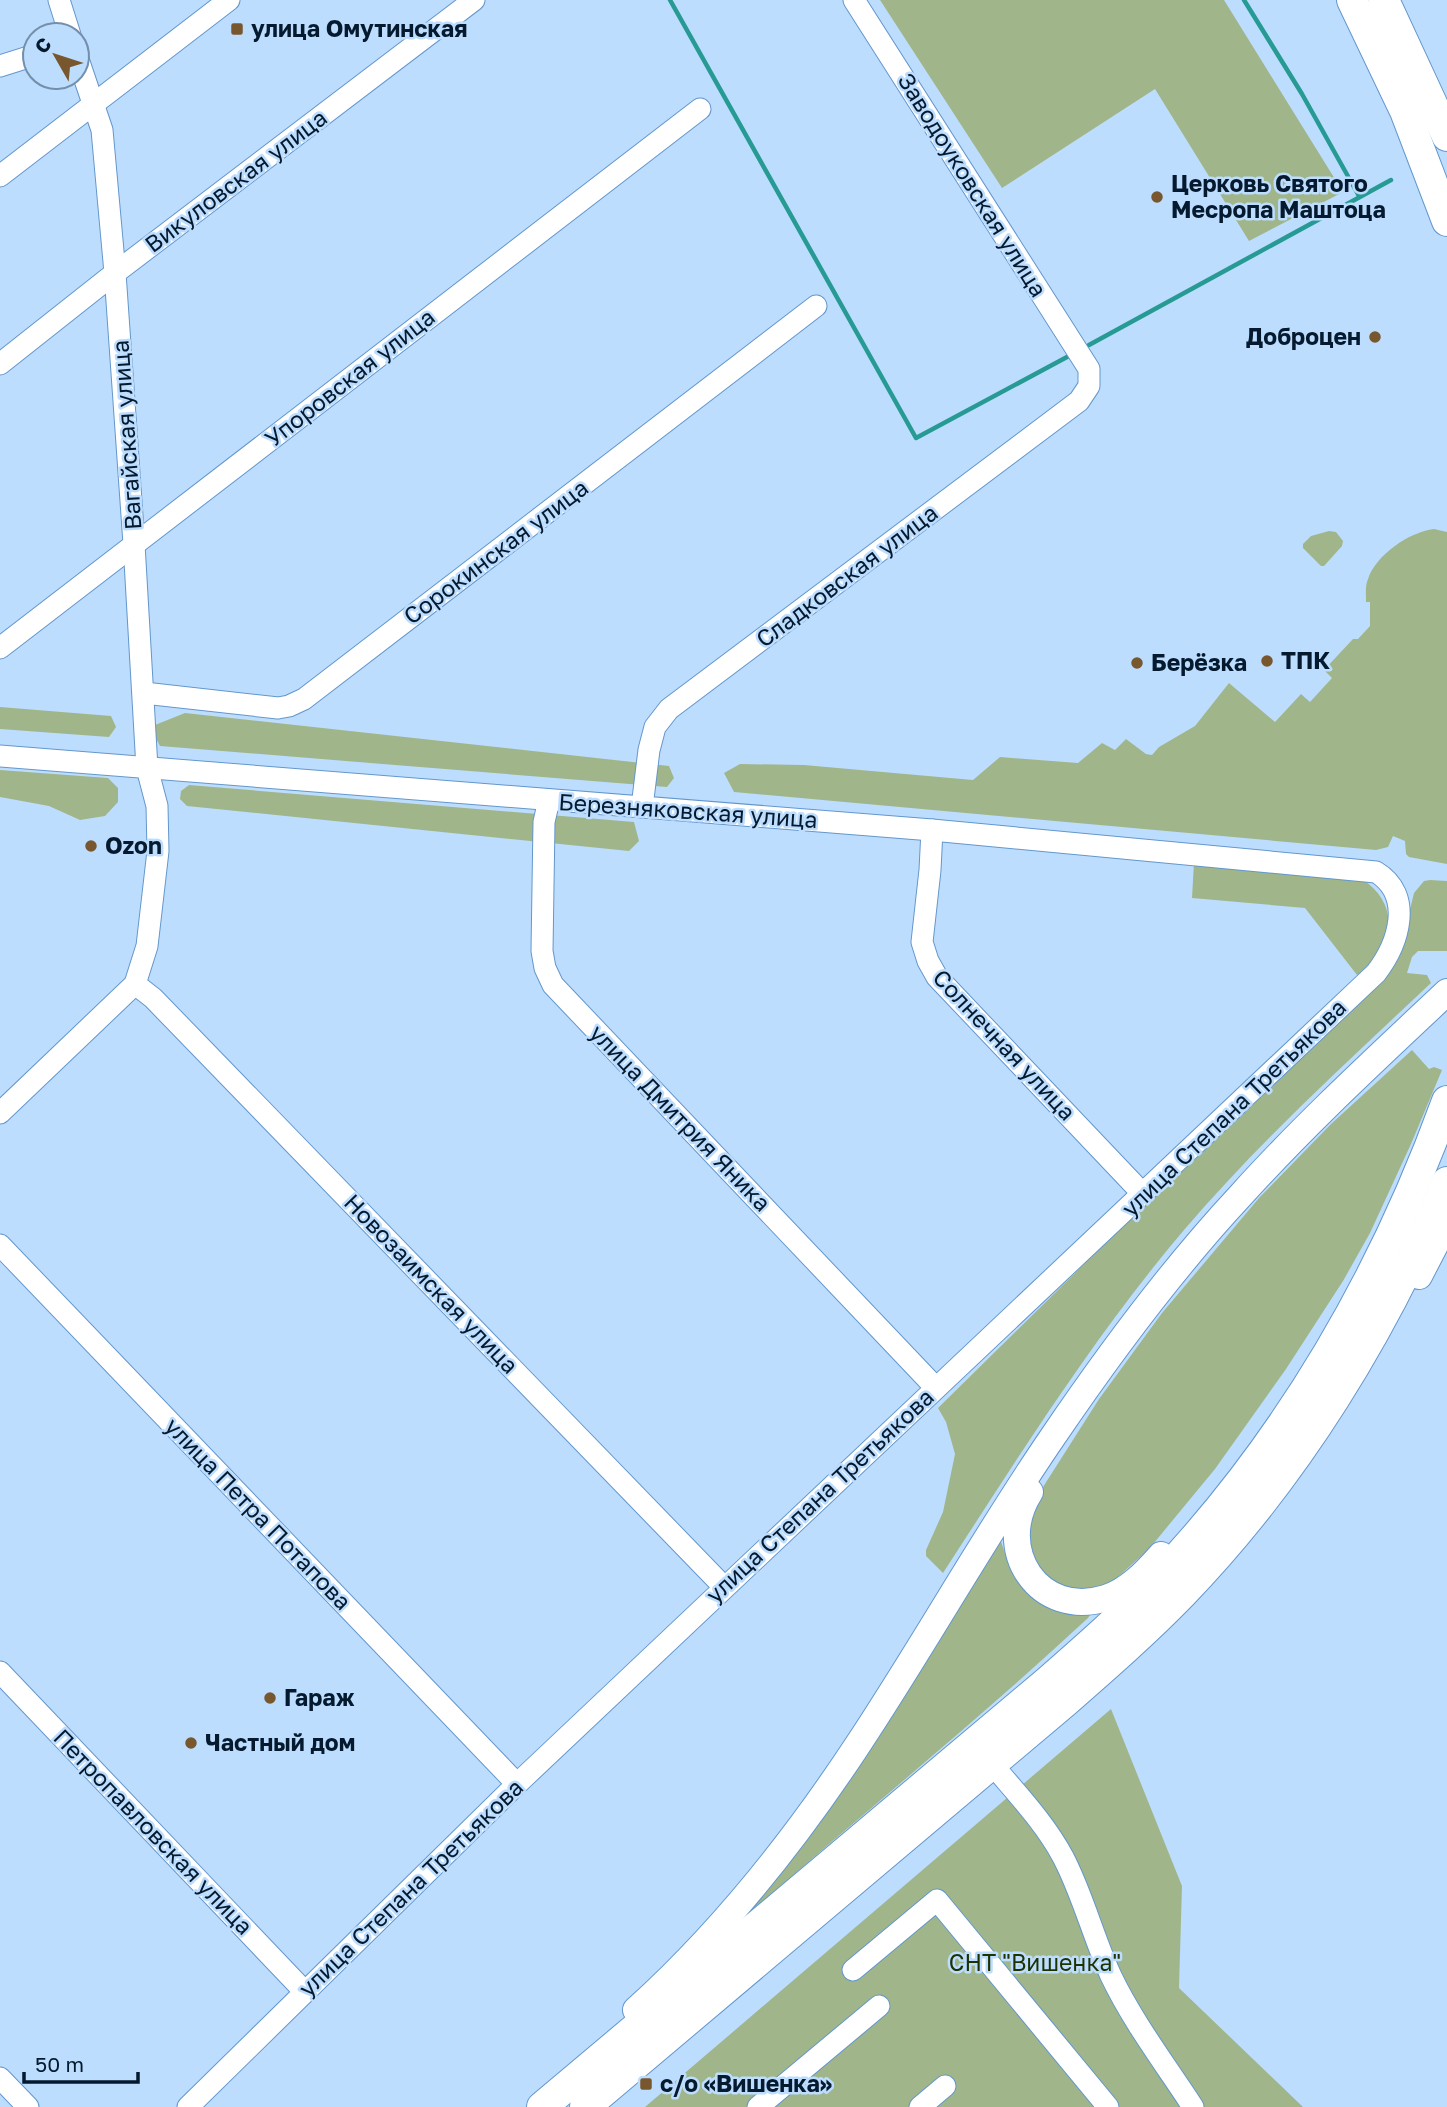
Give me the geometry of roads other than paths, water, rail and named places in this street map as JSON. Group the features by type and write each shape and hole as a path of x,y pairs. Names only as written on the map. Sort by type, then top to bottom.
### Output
{"highway":[{"path":"1352,0 1405,111 1447,221"},
{"path":"1384,0 1447,136"},
{"path":"542,2107 1036,1691 1163,1573 1205,1526 1268,1445 1350,1317 1391,1240 1430,1149 1447,1101"},
{"path":"585,2107 1117,1657 1184,1592 1227,1543 1290,1463 1350,1370 1395,1294 1447,1182"}],"main road":[{"path":"1398,0 1447,107"},
{"path":"524,2107 663,1986 737,1906 781,1852 855,1750 1016,1491 1119,1345 1172,1276 1241,1195 1320,1114 1447,992"},
{"path":"1227,1543 1279,1488 1335,1419 1388,1336 1447,1222"},
{"path":"1119,1345 1076,1421 1024,1502 1018,1518 1017,1551 1027,1573 1046,1590 1074,1601 1105,1598 1127,1587 1154,1563 1196,1516 1257,1437 1391,1240"}],"street":[{"path":"59,0 66,21"},
{"path":"0,176 229,0"},
{"name":"Викуловская улица","path":"0,364 474,0"},
{"name":"Заводоуковская улица","path":"854,0 1090,369"},
{"path":"0,66 21,59"},
{"name":"Вагайская улица","path":"89,91 102,130 115,274 147,768 157,806 158,851 147,946 135,984"},
{"name":"Упоровская улица","path":"0,648 700,109"},
{"name":"Сорокинская улица","path":"144,693 278,708 304,699 816,306"},
{"name":"Сладковская улица","path":"642,807 649,750 655,727 669,709 1079,401 1089,386 1090,369"},
{"name":"Березняковская улица","path":"0,756 932,830 1376,872"},
{"name":"улица Дмитрия Яника","path":"549,800 544,821 542,951 545,968 553,985 936,1388"},
{"name":"Солнечная улица","path":"932,830 922,942 937,977 1143,1194"},
{"name":"улица Степана Третьякова","path":"188,2107 517,1784 1143,1194 1382,964 1395,939 1399,900 1388,879 1376,872"},
{"path":"0,1113 135,984"},
{"name":"Новозаимская улица","path":"135,984 153,998 724,1587"},
{"name":"улица Петра Потапова","path":"0,1245 517,1784"},
{"name":"Петропавловская улица","path":"0,1672 305,1992"},
{"path":"992,1764 1046,1830 1062,1855 1078,1887 1111,1975 1132,2013 1193,2107"},
{"path":"853,1970 937,1900 1108,2107"},
{"path":"758,2107 879,2006"},
{"path":"0,2078 28,2107"},
{"path":"920,2107 945,2086"}],"waterway":[{"path":"670,0 916,438 1067,357"},
{"path":"1244,0 1302,94 1359,196"},
{"path":"1089,345 1391,180"}],"place":[{"name":"улица Омутинская","path":"237,29"},
{"name":"Церковь Святого Месропа Маштоца","path":"1157,197"},
{"name":"Доброцен","path":"1375,337"},
{"name":"ТПК","path":"1267,661"},
{"name":"Берёзка","path":"1137,663"},
{"name":"Ozon","path":"91,846"},
{"name":"Гараж","path":"270,1698"},
{"name":"Частный дом","path":"191,1743"},
{"name":"с/о «Вишенка»","path":"646,2084"}],"park label":[{"name":"СНТ \"Вишенка\"","path":"1035,1963"}]}
